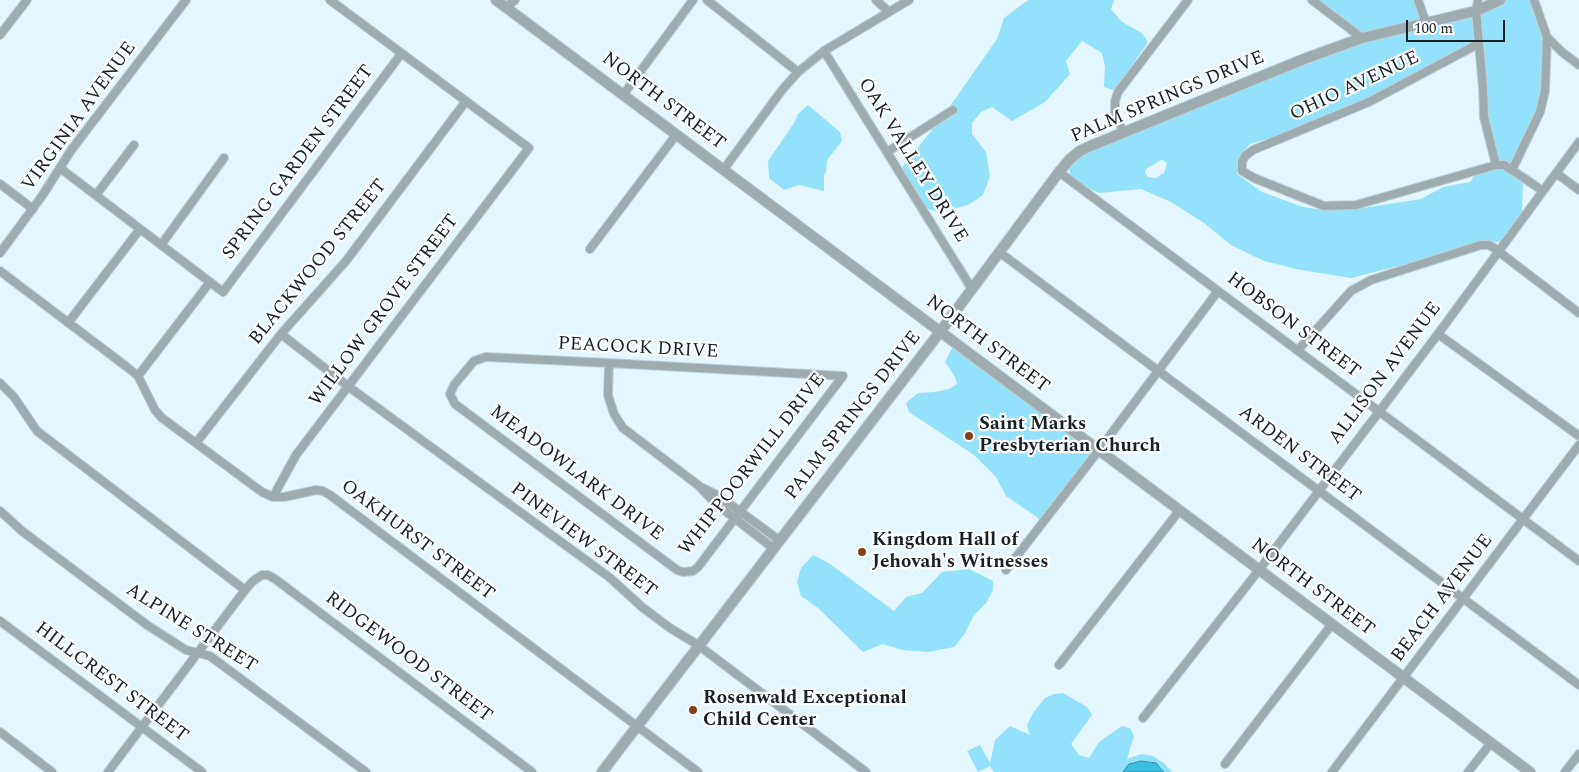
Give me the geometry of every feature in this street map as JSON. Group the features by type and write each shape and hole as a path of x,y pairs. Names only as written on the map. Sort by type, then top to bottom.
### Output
{"street":[{"path":"0,35 26,0"},
{"name":"VIRGINIA AVENUE","path":"0,253 33,209 72,149 186,0"},
{"path":"330,0 466,102"},
{"name":"NORTH STREET","path":"496,0 1530,772"},
{"path":"506,7 515,0"},
{"path":"623,95 693,0"},
{"path":"707,0 798,72"},
{"path":"876,0 889,12"},
{"path":"724,169 782,90 798,72 824,51 910,0"},
{"path":"1123,132 1115,112 1115,101 1118,92 1188,0"},
{"path":"1312,0 1362,38"},
{"path":"1418,0 1426,22"},
{"path":"1478,0 1476,12 1484,117 1496,165 1504,165 1543,191"},
{"name":"PALM SPRINGS DRIVE","path":"602,772 940,332 1059,172 1080,151 1304,59 1362,38 1476,12 1500,0"},
{"path":"1512,170 1540,112 1545,90 1547,37 1534,0"},
{"path":"1547,37 1579,65"},
{"name":"OHIO AVENUE","path":"1478,44 1369,102 1253,150 1245,156 1242,172 1245,175 1324,206 1356,205 1496,165"},
{"name":"OAK VALLEY DRIVE","path":"824,51 972,289"},
{"name":"SPRING GARDEN STREET","path":"210,282 223,292 401,54"},
{"name":"WILLOW GROVE STREET","path":"273,497 296,455 529,148 466,102"},
{"name":"BLACKWOOD STREET","path":"196,443 281,334 346,261 466,102"},
{"path":"887,152 953,110"},
{"path":"590,249 676,135"},
{"name":"ALLISON AVENUE","path":"1143,718 1259,570 1438,334 1579,142"},
{"path":"96,195 134,146"},
{"path":"161,245 224,158"},
{"path":"60,168 210,282 138,376"},
{"name":"HOBSON STREET","path":"1059,172 1378,412 1579,560"},
{"path":"1556,173 1579,190"},
{"path":"0,184 33,209"},
{"path":"68,323 140,229"},
{"path":"1298,350 1342,298 1351,291 1371,280 1481,245 1489,245 1498,251 1579,313"},
{"name":"ARDEN STREET","path":"999,252 1579,685"},
{"path":"0,271 138,376 155,410 162,418 262,492 273,497"},
{"path":"1006,570 1218,291"},
{"name":"PINEVIEW STREET","path":"281,334 609,577 670,628 698,645 866,772"},
{"path":"1438,334 1579,436"},
{"name":"PEACOCK DRIVE","path":"450,394 462,375 477,358 486,356 843,376"},
{"path":"609,364 608,395 614,414 623,428 698,485 719,496 740,511 776,544"},
{"name":"WHIPPOORWILL DRIVE","path":"687,572 693,571 698,567 843,376"},
{"path":"0,383 14,397 37,432 246,590 108,772"},
{"name":"MEADOWLARK DRIVE","path":"450,394 455,404 677,570 687,572"},
{"name":"BEACH AVENUE","path":"1332,772 1579,445"},
{"path":"698,485 714,503 734,519 776,544"},
{"name":"OAKHURST STREET","path":"273,497 284,497 316,490 330,495 698,772"},
{"name":"ALPINE STREET","path":"0,511 22,532 147,625 186,650 210,656 366,772"},
{"path":"1059,665 1179,511"},
{"name":"RIDGEWOOD STREET","path":"246,590 253,581 262,575 275,579 532,772"},
{"name":"HILLCREST STREET","path":"0,621 202,772"},
{"path":"1225,764 1332,624"},
{"path":"0,732 52,772"},
{"path":"1468,772 1491,743"},
{"path":"1565,772 1579,754"}],"shaded area":[{"path":"1028,0 1114,0 1111,9 1122,22 1142,33 1148,42 1120,83 1113,90 1104,87 1105,67 1102,53 1082,41 1066,61 1070,74 1045,102 1012,121 992,107 981,112 972,123 972,134 986,152 990,176 983,195 968,205 941,212 926,209 903,172 903,166 936,125 958,111 955,105 948,109 997,39 1004,18"},
{"path":"1318,0 1414,0 1422,20 1363,34"},
{"path":"1505,0 1530,0 1544,38 1542,90 1537,111 1511,165 1499,161 1487,116 1487,88 1480,14"},
{"path":"1473,16 1474,42 1368,99 1281,135 1250,144 1240,156 1237,174 1262,192 1303,207 1324,210 1350,210 1421,199 1443,187 1470,182 1476,174 1496,168 1503,169 1523,182 1522,213 1501,241 1493,243 1480,242 1351,278 1301,270 1264,261 1231,245 1204,223 1171,202 1141,189 1099,193 1086,187 1070,175 1069,166 1082,154 1305,62 1361,42","holes":["1161,160 1167,164 1164,173 1156,178 1148,177 1145,173 1146,169"]},
{"path":"808,105 840,132 842,141 827,160 824,175 824,191 799,185 784,190 769,178 768,161 798,114"},
{"path":"953,346 1094,451 1041,520 1006,496 996,477 974,455 909,412 906,403 918,393 949,389 957,384 955,377 945,362"},
{"path":"813,555 830,564 894,611 906,597 922,593 942,572 969,569 993,581 993,590 986,603 974,615 964,635 954,647 928,652 902,650 883,644 863,652 818,608 801,596 797,582 801,568"},
{"path":"1063,693 1087,707 1092,715 1071,744 1079,755 1089,758 1099,742 1122,726 1130,728 1134,736 1127,759 1141,754 1153,756 1165,764 1172,772 1164,772 1161,767 1151,762 1141,761 1133,762 1123,772 994,772 990,766 978,772 967,751 980,745 990,763 995,740 1010,726 1030,735 1027,725 1033,713 1045,698"},
{"path":"1141,761 1156,763 1164,772 1123,772 1129,764"}],"place":[{"name":"Saint Marks Presbyterian Church","path":"969,436"},
{"name":"Kingdom Hall of Jehovah's Witnesses","path":"862,552"},
{"name":"Rosenwald Exceptional Child Center","path":"693,710"}]}
